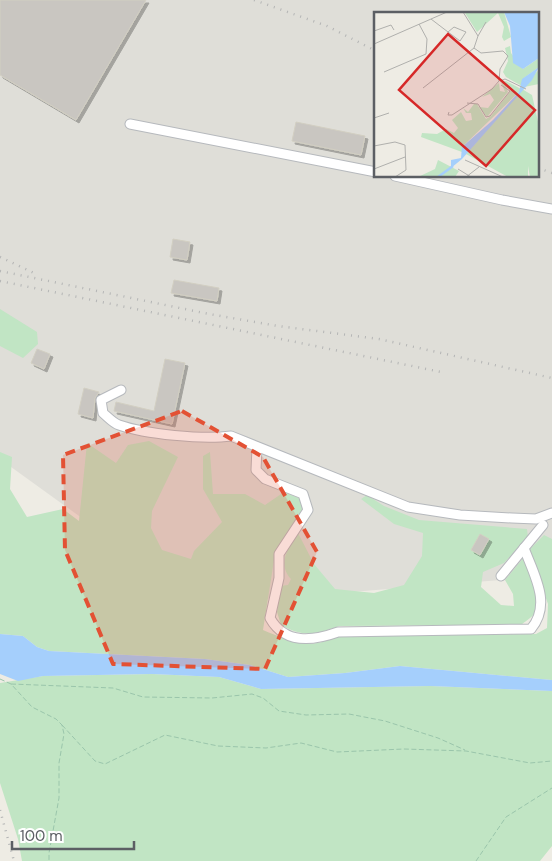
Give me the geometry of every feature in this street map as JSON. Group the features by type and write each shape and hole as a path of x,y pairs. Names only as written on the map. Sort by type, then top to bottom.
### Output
{"lane":[{"path":"130,124 374,172"},
{"path":"403,178 552,209"},
{"path":"121,390 101,400 103,413 117,424 149,431 216,438 231,436 408,507 460,515 512,518 536,519 552,513"},
{"path":"257,448 256,470 265,479 304,494 308,510 279,554 279,578 270,618 277,631 294,639 324,637 338,632 531,628 540,618 542,594 524,548"},
{"path":"512,518 552,529"},
{"path":"501,576 543,525"}],"path":[{"path":"0,679 11,684 113,688 143,697 212,698 252,694 264,698 279,711 306,715 349,714 385,721 438,738 466,751"},
{"path":"11,684 32,707 56,719 95,761 106,764 165,735 218,746 266,748 301,743 337,752 404,749 466,751 530,763 552,762"},
{"path":"50,861 49,853 59,798 59,763 64,734 62,725"},
{"path":"476,861 506,817 552,788"}],"highlighted area":[{"path":"182,411 263,457 317,552 265,669 113,664 65,550 63,455"}],"shaded area":[{"path":"0,0 552,0 552,576 201,604 0,459"}],"green space":[{"path":"0,309 37,332 38,344 23,358 0,346"},
{"path":"149,441 178,457 152,511 151,528 162,550 191,559 194,551 222,522 203,489 203,456 210,452 213,494 245,494 265,505 284,492 301,499 303,508 275,554 263,630 300,643 319,643 336,635 536,634 547,628 548,604 529,550 544,535 552,539 552,680 400,666 345,673 288,677 250,665 205,659 49,651 37,647 23,636 0,634 0,452 12,457 10,489 27,517 63,509 79,521 87,443 116,463 128,445"},
{"path":"367,495 384,506 419,520 527,529 528,537 504,563 483,572 481,587 501,605 514,606 513,594 505,580 525,556 535,581 538,595 538,607 535,612 521,625 339,626 316,633 303,633 281,625 277,612 280,586 288,585 291,579 284,562 288,550 298,533 314,564 335,589 374,593 404,585 422,556 423,533 394,524 361,499"},
{"path":"152,674 219,677 261,689 430,686 552,691 552,846 540,861 22,861 18,839 0,783 0,683 43,676"}],"water":[{"path":"0,634 23,636 37,647 49,651 205,659 250,665 288,677 345,673 400,666 552,680 552,691 430,686 261,689 219,677 152,674 43,676 18,681 0,674"}],"building":[{"path":"0,0 146,0 76,120 0,75"},
{"path":"296,122 365,136 361,155 292,141"},
{"path":"173,239 190,242 187,260 170,257"},
{"path":"174,280 219,288 217,301 171,293"},
{"path":"37,349 50,354 44,369 31,363"},
{"path":"165,359 185,363 172,424 114,411 116,402 154,411"},
{"path":"84,388 99,392 95,398 93,418 78,414"},
{"path":"480,534 489,539 480,555 471,550"}],"railway":[{"path":"254,0 327,26 374,50"},
{"path":"540,169 552,173"},
{"path":"0,257 36,274"},
{"path":"0,271 209,314 278,326 379,339 552,378"},
{"path":"0,281 441,372"},
{"path":"0,810 14,861"}]}
